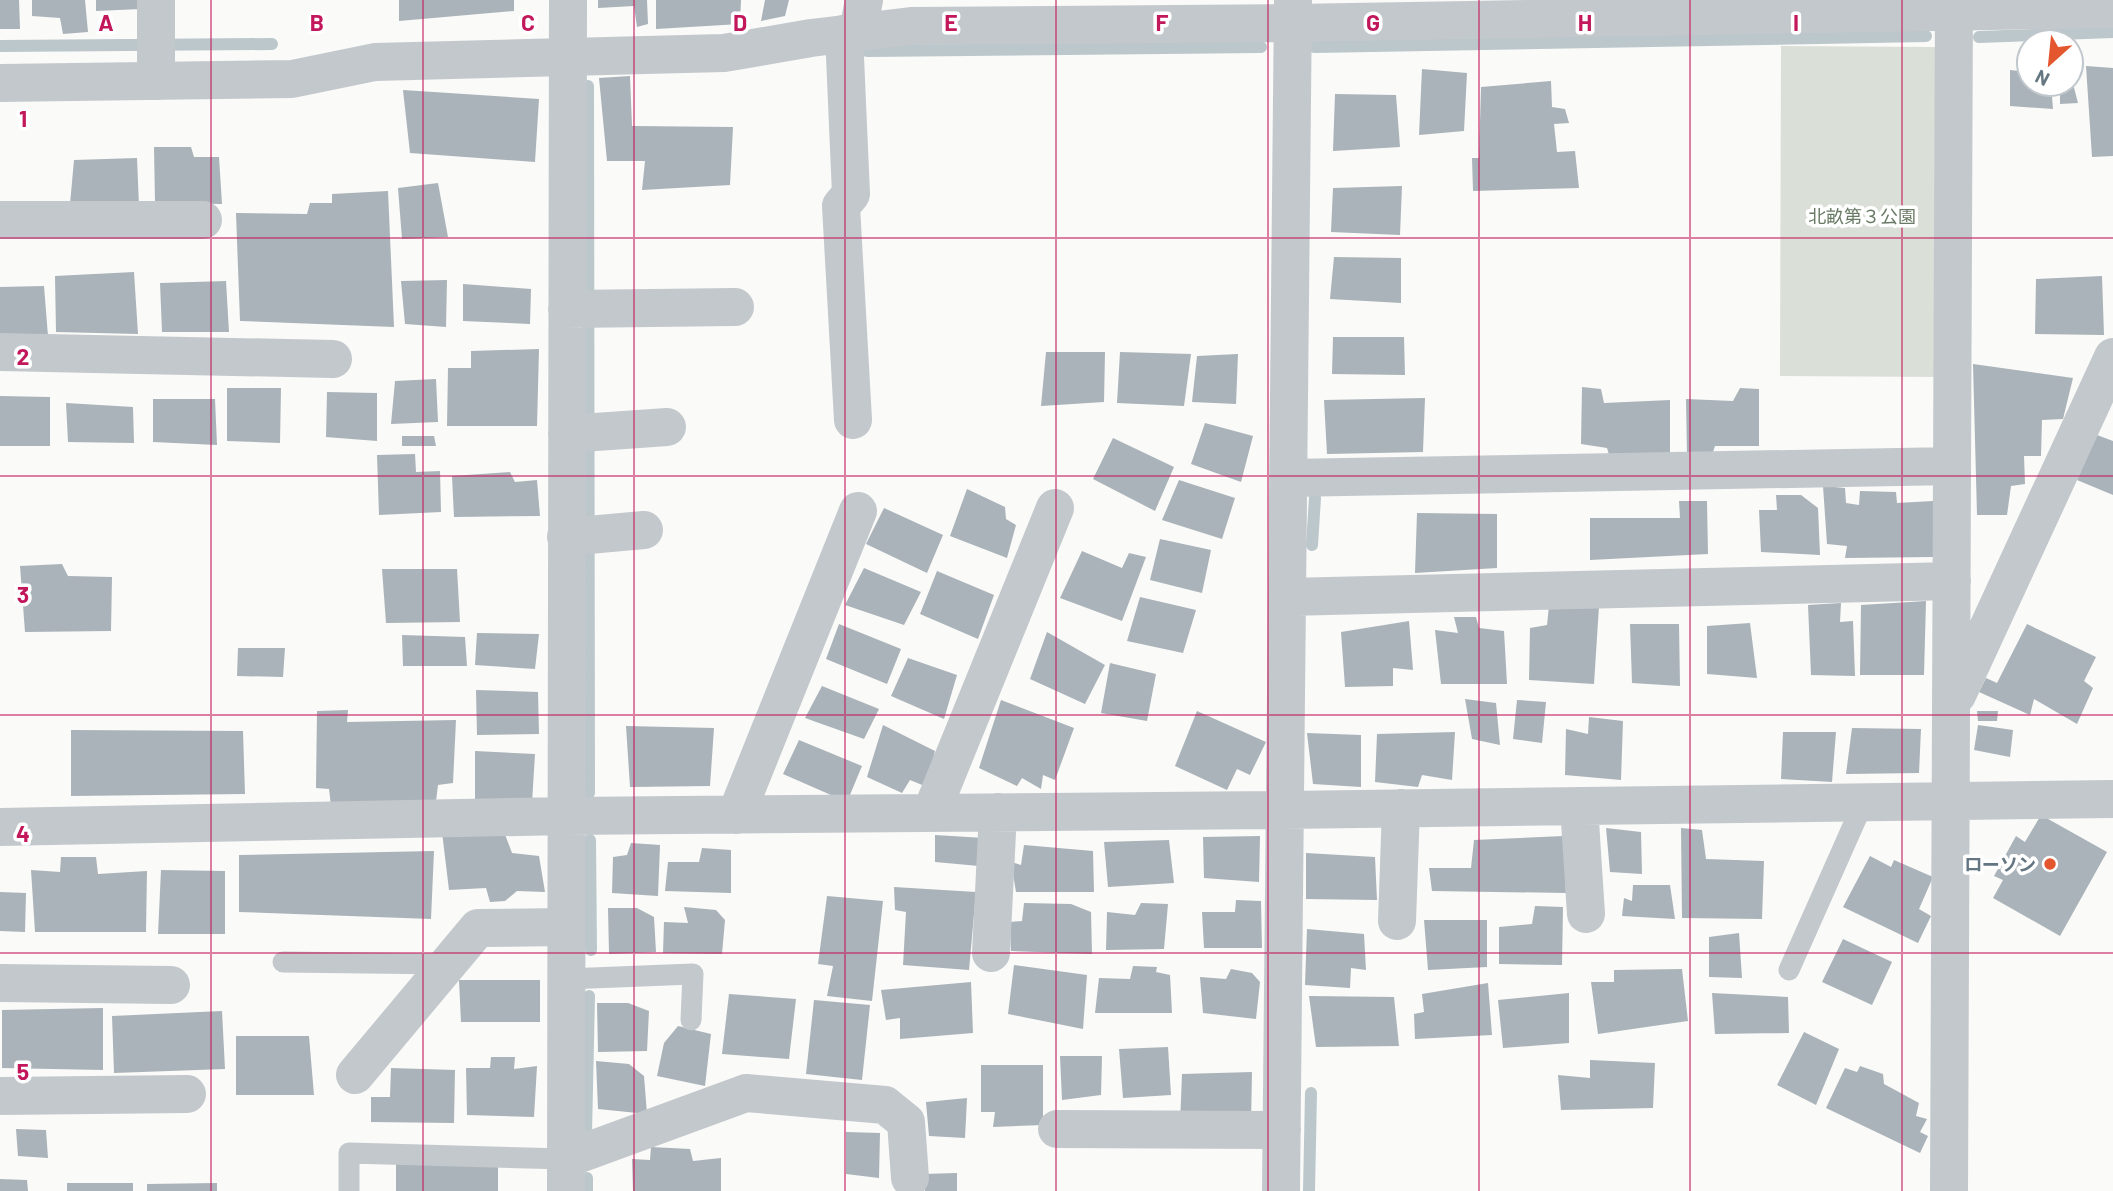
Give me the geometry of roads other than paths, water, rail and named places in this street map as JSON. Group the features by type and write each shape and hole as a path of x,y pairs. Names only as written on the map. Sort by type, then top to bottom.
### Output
{"street":[{"path":"156,0 156,81"},
{"path":"568,0 566,1175 746,1093 885,1105 906,1122 910,1178"},
{"path":"0,83 292,79 375,62 724,53 855,22 911,26 1293,11 1954,5 2113,9"},
{"path":"1949,1191 1954,5"},
{"path":"1281,1191 1293,11"},
{"path":"853,420 841,206 851,194 855,22"},
{"path":"0,220 203,220"},
{"path":"567,309 735,307"},
{"path":"0,352 333,359"},
{"path":"1952,706 2113,357"},
{"path":"567,434 667,427"},
{"path":"1288,478 1952,466"},
{"path":"931,813 1055,508"},
{"path":"736,815 858,511"},
{"path":"566,537 644,530"},
{"path":"1287,597 1952,581"},
{"path":"0,827 566,816 2113,799"},
{"path":"1579,806 1586,914"},
{"path":"1397,921 1401,808"},
{"path":"991,953 998,812"},
{"path":"355,1075 478,928 566,928"},
{"path":"0,982 171,985"},
{"path":"0,1096 187,1094"},
{"path":"1057,1129 1282,1130"}],"lane":[{"path":"1789,970 1864,801"},
{"path":"284,962 448,964"},
{"path":"566,979 693,974 691,1020"},
{"path":"349,1191 349,1153 566,1175"}],"waterway":[{"path":"1979,37 2113,32"},
{"path":"1314,47 1926,36"},
{"path":"0,46 272,44"},
{"path":"867,51 1261,47"},
{"path":"588,86 589,793"},
{"path":"1312,545 1315,498"},
{"path":"590,840 591,950"},
{"path":"586,1134 589,996"},
{"path":"1309,1191 1311,1093"},
{"path":"587,1178 587,1191"}],"place":[{"name":"ローソン","path":"2050,864"}],"park label":[{"name":"北畝第３公園","path":"1862,216"}]}
